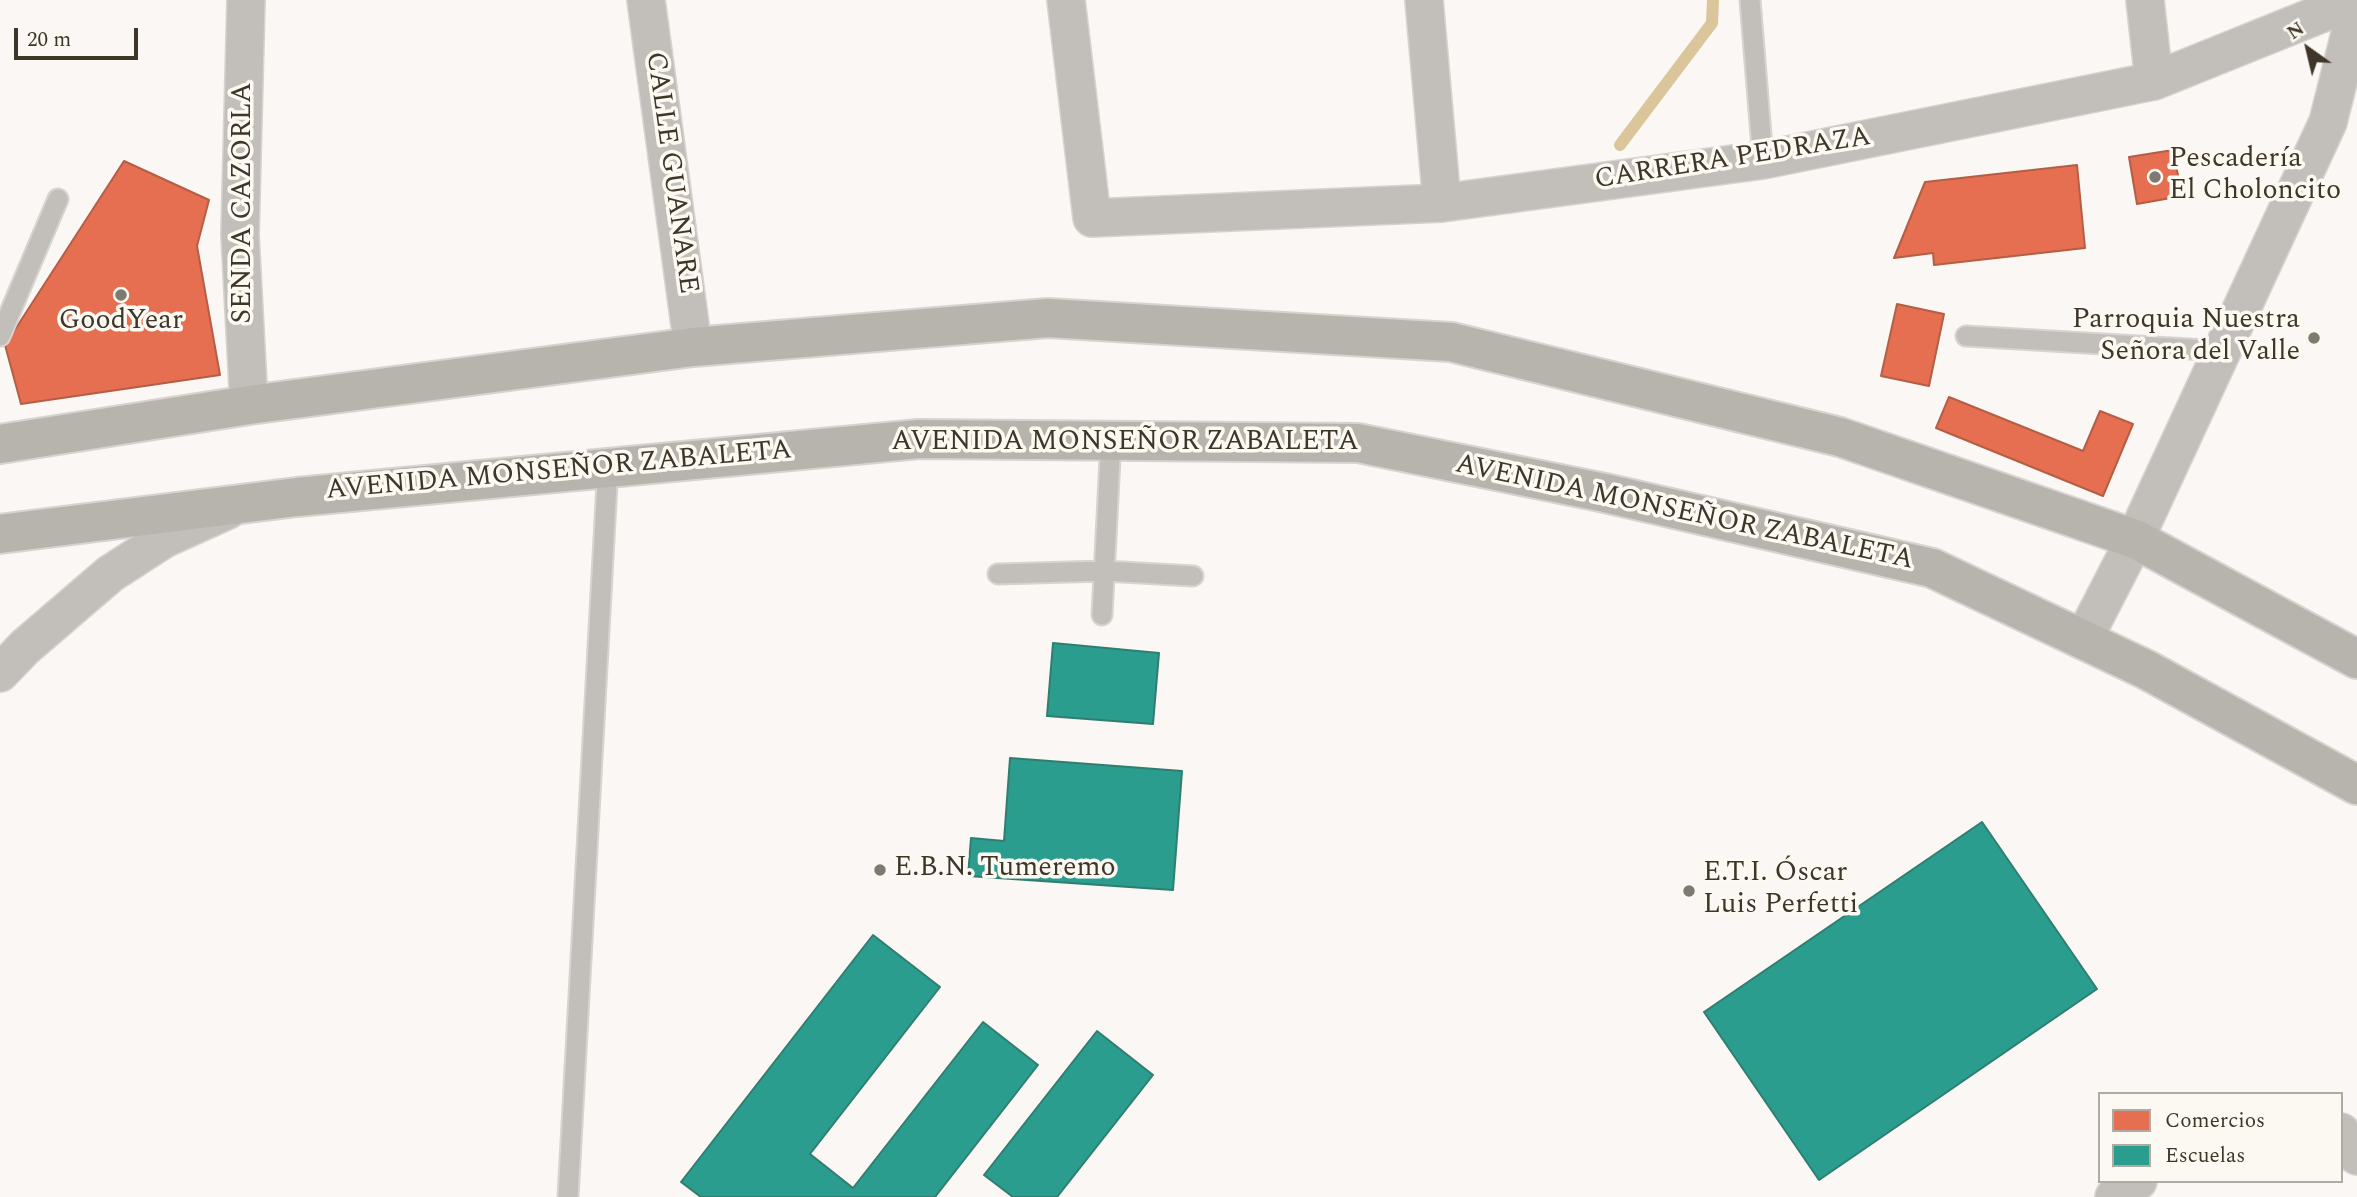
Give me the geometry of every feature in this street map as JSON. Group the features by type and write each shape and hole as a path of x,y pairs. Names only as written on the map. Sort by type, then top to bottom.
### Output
{"street":[{"name":"SENDA CAZORLA","path":"246,0 240,235 249,405"},
{"name":"CALLE GUANARE","path":"646,0 693,346"},
{"name":"CARRERA PEDRAZA","path":"1066,0 1091,218 1442,204 1763,160 2154,81 2355,0"},
{"path":"1424,0 1442,204"},
{"path":"2145,0 2154,81"},
{"path":"2083,640 2135,538 2328,122 2357,6"},
{"path":"0,444 249,405 693,346 1048,318 1451,342 1840,437 2135,538 2357,659"},
{"name":"AVENIDA MONSEÑOR ZABALETA","path":"0,534 241,504 608,465 919,439 1358,443 1605,493 1932,568 2147,670 2357,785"},
{"path":"0,673 25,647 110,574 164,539 241,504"},
{"path":"2343,1135 2357,1156"},
{"path":"2114,1197 2134,1183"}],"lane":[{"path":"1750,0 1763,160"},
{"path":"0,336 58,200"},
{"path":"1966,336 2222,351"},
{"path":"1102,615 1111,439"},
{"path":"568,1197 608,465"},
{"path":"998,575 1105,571 1193,576"}],"building: Comercios":[{"name":"Pescadería El Choloncito","path":"2173,150 2182,196 2137,204 2129,157"},
{"name":"GoodYear","path":"124,161 209,200 197,246 220,375 21,404 5,345"},
{"path":"2077,165 2085,248 1934,265 1933,253 1894,258 1925,182"},
{"path":"1897,304 1944,314 1929,386 1881,376"},
{"path":"1949,397 2083,451 2100,411 2133,424 2103,496 1936,428"}],"building: Escuelas":[{"path":"1053,643 1159,653 1153,724 1047,716"},
{"path":"1010,758 1182,771 1173,890 968,876 971,838 1004,841"},
{"path":"1982,822 2097,989 1819,1180 1704,1012"},
{"path":"873,935 940,987 810,1154 853,1188 983,1022 1038,1065 935,1197 701,1197 681,1182"},
{"path":"1097,1031 1153,1075 1057,1197 1013,1197 984,1175"}],"waterway":[{"path":"1620,145 1712,23 1713,0"}],"place":[{"name":"Pescadería El Choloncito","path":"2155,177"},
{"name":"GoodYear","path":"121,295"},
{"name":"Parroquia Nuestra Señora del Valle","path":"2314,338"},
{"name":"E.B.N. Tumeremo","path":"880,870"},
{"name":"E.T.I. Óscar Luis Perfetti","path":"1689,891"}]}
